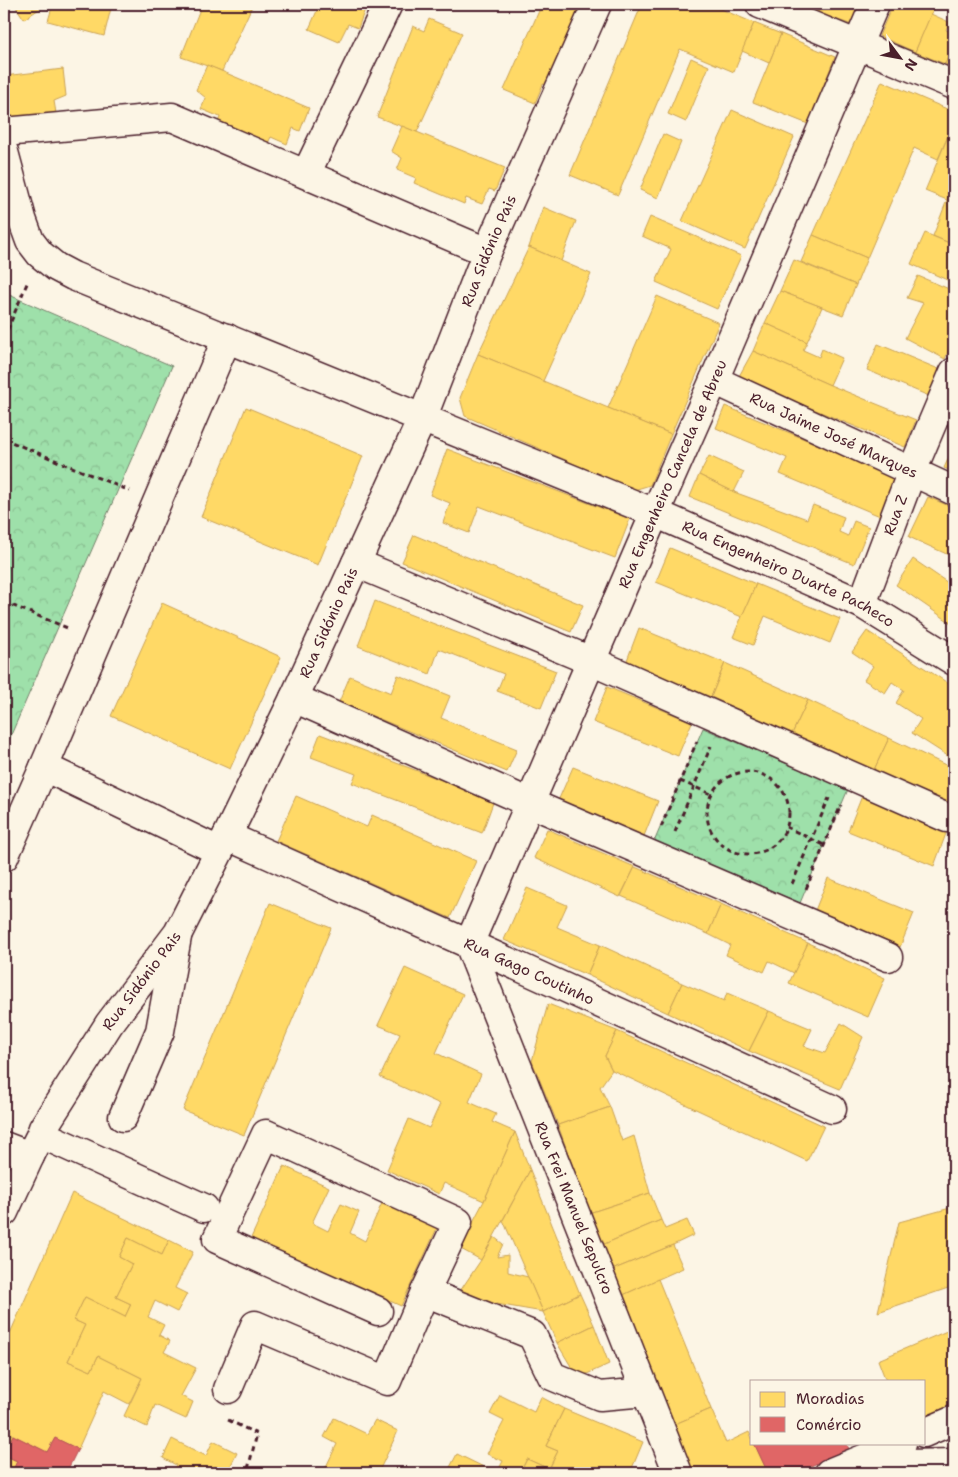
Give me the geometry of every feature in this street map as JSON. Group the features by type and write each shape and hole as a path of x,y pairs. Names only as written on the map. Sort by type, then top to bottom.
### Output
{"street":[{"path":"306,174 388,4"},
{"name":"Rua Sidónio Pais","path":"4,1212 43,1128 109,1024 178,934 223,843 294,698 422,419 487,252 597,4"},
{"path":"760,4 954,85"},
{"name":"Rua Engenheiro Cancela de Abreu","path":"469,944 714,380 874,4"},
{"path":"4,132 172,117 487,252"},
{"path":"4,152 27,233 30,241 40,254"},
{"name":"Rua Engenheiro Duarte Pacheco","path":"40,254 56,267 73,276 655,513 862,604 954,660"},
{"path":"4,856 44,767 227,338"},
{"name":"Rua Z","path":"862,604 912,471 954,372"},
{"name":"Rua Jaime José Marques","path":"714,380 954,491"},
{"path":"356,563 591,661 947,818"},
{"path":"294,698 530,803 888,958"},
{"name":"Rua Gago Coutinho","path":"44,767 469,944 832,1109"},
{"path":"123,1117 160,1031 178,934"},
{"name":"Rua Frei Manuel Sepulcro","path":"469,944 678,1473"},
{"path":"228,1388 255,1325 387,1381 425,1292 458,1222 266,1134 217,1239 378,1311"},
{"path":"4,1146 36,1145 204,1208"},
{"path":"425,1292 532,1334 552,1376 600,1396 646,1392"},
{"path":"926,1432 954,1420"},
{"path":"926,1442 954,1435"},
{"path":"829,1473 893,1447 912,1444"},
{"path":"864,1473 907,1464 954,1463"}],"path":[{"path":"4,338 40,254"},
{"path":"4,439 157,502"},
{"path":"4,602 98,641"},
{"path":"649,855 710,713"},
{"path":"672,840 712,742"},
{"path":"742,772 756,772 770,778 780,787 787,799 789,812 786,827 781,837 772,846 760,852 747,854 733,852 713,836 708,824 707,811 711,794 729,776 742,772"},
{"path":"794,917 853,776"},
{"path":"680,781 711,794"},
{"path":"790,890 831,793"},
{"path":"786,827 824,845"},
{"path":"228,1388 214,1414 257,1434 247,1473"}],"green space":[{"path":"4,283 7,294 172,366 4,751"},
{"path":"703,728 835,784 849,787 800,903 654,842"}],"building: Moradias":[{"path":"14,4 47,4 24,19"},
{"path":"53,4 112,4 104,36 48,21"},
{"path":"202,4 253,4 222,71 181,57"},
{"path":"320,4 367,4 358,28 348,24 339,42 309,29"},
{"path":"542,4 569,4 584,10 553,88 543,84 535,103 504,90"},
{"path":"642,4 709,4 754,23 734,72 680,49 618,195 570,175"},
{"path":"793,4 822,4 818,13"},
{"path":"822,4 864,4 855,26 818,13"},
{"path":"893,4 936,4 915,52 879,36"},
{"path":"931,14 949,22 946,30 954,33 954,44 945,64 915,52"},
{"path":"429,19 462,33 417,132 377,117 413,26 424,31"},
{"path":"754,23 781,34 769,63 742,51"},
{"path":"781,34 835,57 808,124 753,102"},
{"path":"954,44 954,68 945,64"},
{"path":"691,58 709,66 686,122 668,114"},
{"path":"207,65 309,108 300,131 293,128 287,144 271,137 268,143 218,122 220,117 201,109 206,98 196,90"},
{"path":"63,69 66,96 54,101 56,113 35,116 4,125 4,76"},
{"path":"882,81 954,112 954,122 938,159 914,148 867,258 813,235"},
{"path":"732,110 794,137 745,249 682,221"},
{"path":"954,122 954,182 947,200 925,191"},
{"path":"402,126 505,168 495,191 489,189 482,204 466,198 464,204 414,183 416,178 397,170 402,158 391,151"},
{"path":"663,134 681,142 658,198 640,190"},
{"path":"954,182 954,203 947,200"},
{"path":"947,200 954,203 954,245 933,236"},
{"path":"543,207 576,221 561,261 529,247"},
{"path":"650,217 741,256 717,309 656,282 671,249 642,236"},
{"path":"925,233 954,245 954,283 911,264"},
{"path":"813,235 867,258 856,285 801,262"},
{"path":"529,247 591,274 543,381 478,354"},
{"path":"794,260 856,285 843,315 780,291"},
{"path":"918,276 954,291 954,337 945,359 905,338 923,303 907,298"},
{"path":"780,291 822,307 807,342 765,323"},
{"path":"657,296 719,323 671,434 608,408"},
{"path":"765,323 807,342 803,350 819,357 822,349 842,358 830,385 753,351"},
{"path":"878,344 941,370 929,396 867,370"},
{"path":"753,351 916,420 905,447 738,378"},
{"path":"478,354 671,434 650,485 634,490 465,416 460,398"},
{"path":"725,406 896,477 880,516 780,474 787,458 716,428"},
{"path":"246,407 363,456 318,565 201,517"},
{"path":"954,446 954,472 944,468"},
{"path":"447,449 630,519 615,558 479,506 469,533 443,523 450,503 430,495"},
{"path":"709,456 744,472 734,492 699,475"},
{"path":"699,475 734,492 807,519 813,505 844,517 839,532 848,536 854,521 869,527 854,564 690,497"},
{"path":"928,497 954,508 954,548 951,556 909,537"},
{"path":"414,535 583,605 571,632 402,562"},
{"path":"670,548 756,584 742,617 656,582"},
{"path":"913,559 954,587 954,625 896,585"},
{"path":"756,584 840,619 830,643 765,616 753,645 733,637"},
{"path":"375,601 556,671 541,708 497,691 504,674 439,649 430,674 358,646"},
{"path":"162,603 281,657 230,769 111,716"},
{"path":"639,628 725,663 711,697 626,663"},
{"path":"867,631 954,687 954,760 912,733 921,719 896,703 904,690 892,682 885,693 864,680 873,666 852,652"},
{"path":"725,663 808,700 792,734 711,697"},
{"path":"398,675 450,696 441,718 517,749 507,772 339,702 350,676 391,693"},
{"path":"607,687 692,722 678,756 593,722"},
{"path":"808,700 889,738 873,772 792,734"},
{"path":"320,734 494,800 482,833 352,783 356,774 311,757"},
{"path":"889,738 954,769 954,810 873,772"},
{"path":"573,767 658,801 644,836 558,801"},
{"path":"296,796 367,827 372,815 476,861 450,918 276,841"},
{"path":"862,796 947,831 934,866 848,831"},
{"path":"547,829 635,867 620,897 534,858"},
{"path":"635,867 721,904 708,934 621,896"},
{"path":"828,878 914,913 900,947 814,913"},
{"path":"527,888 567,905 557,927 600,945 587,975 504,940"},
{"path":"270,903 331,928 244,1135 183,1110"},
{"path":"721,904 808,943 794,973 769,961 764,972 726,955 730,945 708,934"},
{"path":"808,943 885,978 868,1017 789,983"},
{"path":"600,945 682,983 668,1013 587,975"},
{"path":"405,968 463,994 436,1053 481,1074 469,1102 496,1114 492,1122 515,1132 484,1201 444,1183 439,1194 387,1170 409,1119 429,1128 440,1104 380,1077 400,1034 378,1025"},
{"path":"682,983 724,1001 727,993 769,1011 749,1051 668,1013"},
{"path":"548,1004 617,1031 605,1056 612,1070 600,1087 610,1107 558,1125 532,1061"},
{"path":"769,1011 812,1029 804,1046 825,1053 841,1023 863,1037 840,1089 749,1051"},
{"path":"617,1031 824,1126 807,1161 612,1070 605,1056"},
{"path":"610,1107 622,1141 634,1136 650,1193 589,1213 558,1125"},
{"path":"515,1132 530,1170 481,1260 459,1248 484,1201"},
{"path":"284,1166 329,1187 312,1223 328,1231 341,1204 359,1212 350,1233 365,1241 383,1201 438,1226 401,1306 251,1238"},
{"path":"530,1170 580,1294 543,1312 503,1220"},
{"path":"72,1193 169,1240 162,1255 128,1238 119,1257 132,1264 116,1297 131,1304 125,1317 85,1297 74,1320 85,1325 68,1361 91,1371 98,1356 142,1378 129,1404 104,1391 78,1449 55,1438 47,1452 4,1431 4,1347"},
{"path":"650,1193 661,1220 602,1245 589,1213"},
{"path":"954,1207 954,1286 878,1312 899,1222"},
{"path":"661,1220 665,1229 687,1220 694,1235 612,1270 602,1245"},
{"path":"494,1237 503,1244 497,1257 508,1255 508,1272 528,1277 543,1312 456,1297"},
{"path":"128,1238 162,1255 169,1240 193,1252 175,1288 187,1294 177,1312 155,1301 148,1317 164,1325 159,1335 170,1341 164,1352 196,1368 181,1396 193,1402 186,1419 155,1405 147,1427 124,1416 142,1378 98,1356 91,1371 68,1361 85,1325 74,1320 85,1297 125,1317 131,1304 116,1297 132,1264 119,1257"},
{"path":"673,1245 683,1268 621,1296 612,1270"},
{"path":"658,1279 711,1409 670,1426 621,1296"},
{"path":"580,1294 594,1325 557,1343 543,1312"},
{"path":"594,1325 609,1364 578,1378 557,1343"},
{"path":"954,1328 954,1407 926,1418 926,1380 886,1380 878,1360"},
{"path":"500,1395 534,1412 541,1397 564,1409 546,1446 558,1451 549,1469 527,1459 520,1473 497,1473 503,1461 487,1454 504,1421 490,1414"},
{"path":"564,1409 643,1442 630,1473 520,1473 527,1459 549,1469 558,1451 546,1446"},
{"path":"711,1409 726,1443 749,1432 750,1444 754,1444 768,1473 691,1473 670,1426"},
{"path":"334,1418 367,1434 375,1420 398,1431 380,1469 390,1473 323,1473 337,1444 324,1437"},
{"path":"4,1431 13,1435 4,1455"},
{"path":"172,1439 206,1456 213,1441 237,1453 227,1473 172,1473 176,1465 163,1458"},
{"path":"457,1454 496,1473 447,1473"},
{"path":"4,1455 17,1461 12,1473 4,1473"}],"building: Comércio":[{"path":"13,1435 47,1452 55,1438 78,1449 66,1473 12,1473 17,1461 4,1455"},
{"path":"754,1444 846,1444 849,1449 795,1473 768,1473"}]}
